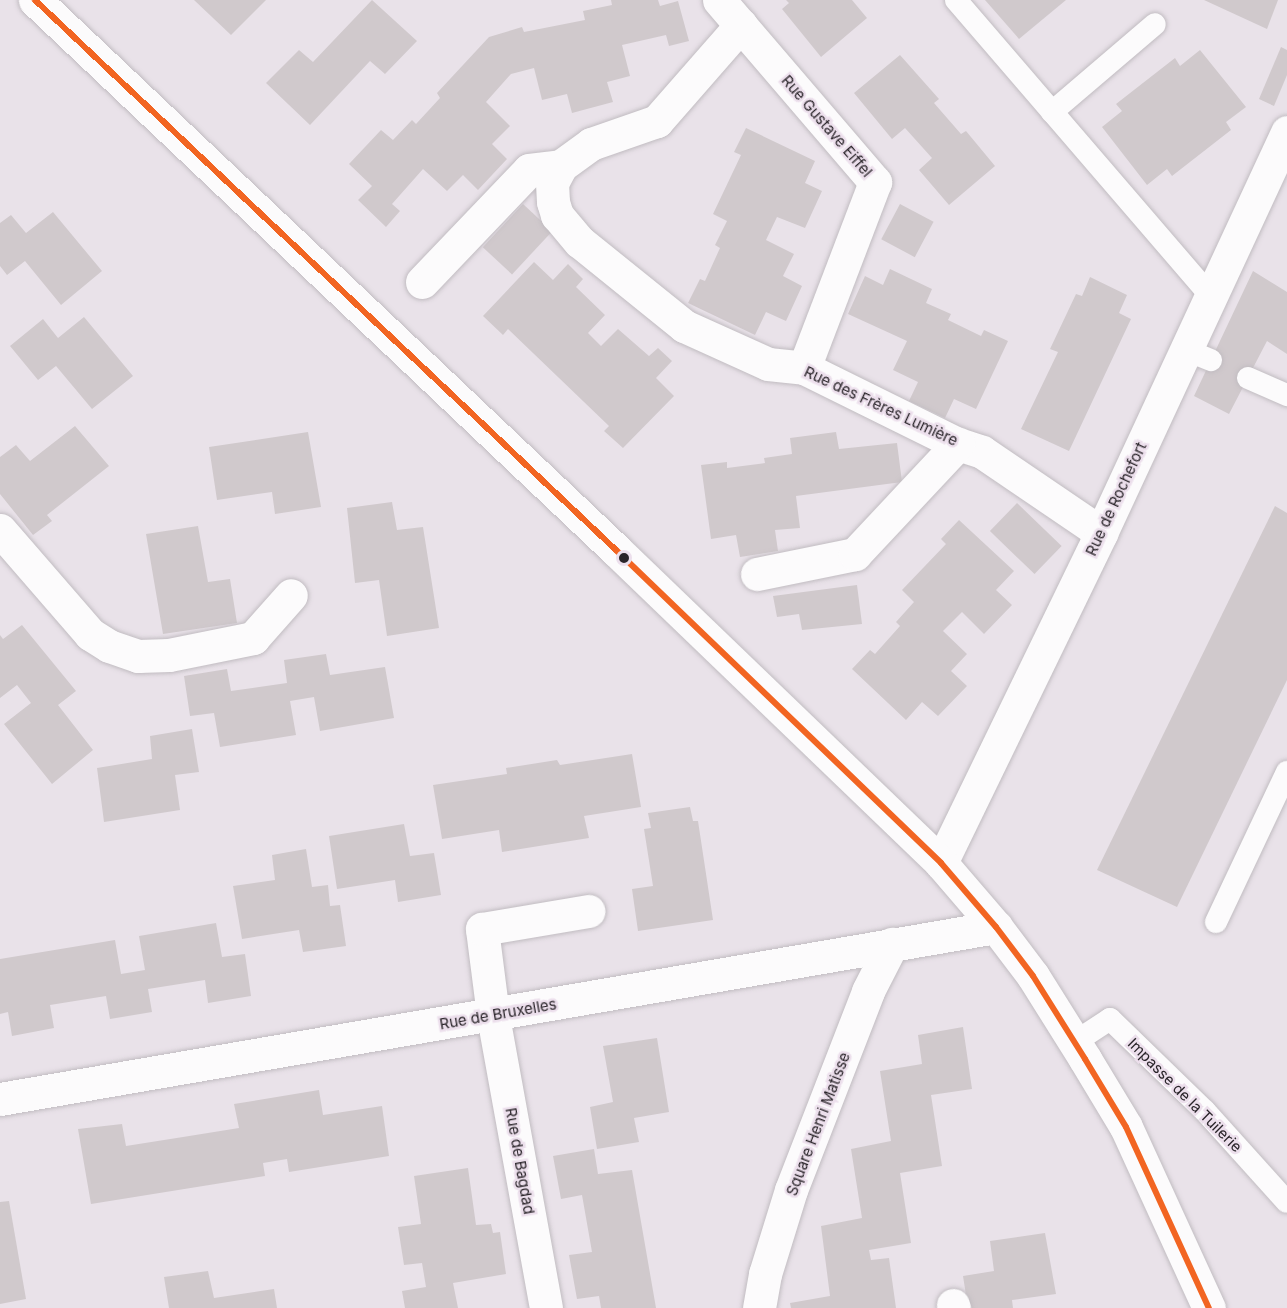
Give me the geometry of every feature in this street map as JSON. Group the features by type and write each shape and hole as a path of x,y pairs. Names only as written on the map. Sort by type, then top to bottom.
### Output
{"street":[{"path":"34,0 633,566 941,863 996,927 1033,976 1075,1042 1126,1128 1209,1308"},
{"name":"Rue Gustave Eiffel","path":"719,0 875,182 804,368"},
{"path":"422,282 529,170 561,166 591,144 657,121 741,25"},
{"name":"Rue de Rochefort","path":"941,863 1101,532 1198,355 1211,296 1287,132"},
{"name":"Rue des Frères Lumière","path":"561,166 552,183 553,202 557,215 580,242 684,326 768,364 804,368 958,444 982,452 1101,532"},
{"path":"757,574 855,554 958,444"},
{"path":"0,530 90,634 109,646 138,656 169,655 253,638 291,595"},
{"name":"Rue de Bagdad","path":"546,1308 493,1015 482,929 588,911"},
{"name":"Rue de Bruxelles","path":"0,1099 996,927"},
{"name":"Square Henri Matisse","path":"759,1308 765,1274 791,1190 868,991 892,944"}],"lane":[{"path":"956,0 1211,296"},
{"path":"1052,112 1155,24"},
{"path":"1248,378 1287,395"},
{"path":"1216,922 1287,772"},
{"name":"Impasse de la Tuilerie","path":"1075,1042 1110,1019 1205,1111 1287,1202"}],"building":[{"path":"194,0 266,0 231,35"},
{"path":"372,0 417,41 385,74 370,61 310,125 266,83 299,50 313,62"},
{"path":"611,0 658,0 660,6 678,1 689,41 669,46 666,35 622,45 630,76 607,82 613,102 572,113 567,94 542,100 534,68 511,74 486,102 510,126 492,144 507,159 478,190 463,175 447,191 423,169 392,204 400,211 386,227 358,200 372,186 349,164 381,130 393,140 412,120 416,124 440,98 437,93 489,37 522,27 524,32 585,20 583,11 612,5"},
{"path":"786,0 852,0 867,18 821,57 782,9 789,3"},
{"path":"985,0 1066,0 1019,39"},
{"path":"1204,0 1278,0 1267,29"},
{"path":"1281,47 1287,50 1287,75 1274,106 1259,99"},
{"path":"1200,50 1246,107 1226,122 1231,130 1172,176 1167,169 1147,185 1102,127 1122,111 1116,104 1175,58 1180,66"},
{"path":"900,55 939,99 934,103 961,134 966,131 995,166 949,205 919,170 932,158 905,128 892,139 854,93"},
{"path":"746,128 815,161 805,183 822,191 805,228 777,217 766,240 794,254 783,276 802,286 786,321 766,312 755,335 688,303 700,279 705,281 720,248 715,245 727,221 713,214 741,155 734,152"},
{"path":"523,204 552,231 512,274 483,247"},
{"path":"900,204 934,222 915,257 881,239"},
{"path":"53,212 102,271 61,305 25,261 7,275 0,266 0,223 11,215 26,233"},
{"path":"534,262 553,280 568,264 583,279 576,287 605,315 588,333 601,346 618,329 649,356 658,348 672,361 656,378 674,396 623,448 604,431 609,426 508,329 503,335 483,316"},
{"path":"890,269 932,289 926,303 951,314 948,320 981,336 984,330 1008,341 976,409 954,399 945,418 909,401 918,382 893,370 907,341 848,314 865,276 883,285"},
{"path":"1253,271 1287,292 1287,354 1267,341 1229,414 1194,396"},
{"path":"1090,277 1127,295 1119,313 1131,319 1069,451 1021,429 1058,352 1050,349 1076,294 1082,296"},
{"path":"84,317 133,376 92,409 56,366 38,380 10,346 43,319 58,338"},
{"path":"75,426 109,466 47,515 52,521 33,535 0,494 0,457 16,445 30,461"},
{"path":"308,432 321,507 275,514 272,492 217,500 209,447"},
{"path":"836,432 839,449 897,443 902,482 796,496 800,528 775,530 778,551 740,557 736,535 711,539 701,465 727,462 727,468 765,463 764,458 792,454 790,438"},
{"path":"392,502 397,530 423,527 439,628 387,636 379,580 355,583 347,508"},
{"path":"1017,503 1062,546 1035,574 990,531"},
{"path":"1275,506 1287,513 1287,680 1177,907 1097,870"},
{"path":"959,520 1014,571 996,590 1012,605 984,634 962,612 943,631 967,654 951,671 967,686 938,716 922,702 906,720 852,669 870,650 875,654 900,626 896,622 914,602 902,590 946,544 941,539"},
{"path":"198,526 208,582 230,579 237,623 163,634 146,534"},
{"path":"857,585 862,624 802,630 799,614 777,617 773,596"},
{"path":"22,625 76,691 58,705 93,750 52,784 4,724 31,703 17,685 0,698 0,635 3,639"},
{"path":"326,654 330,675 385,667 394,718 320,731 314,697 290,701 296,735 220,747 214,713 190,716 184,676 227,669 231,691 287,683 284,660"},
{"path":"192,729 199,772 175,775 180,810 104,822 97,768 152,759 150,736"},
{"path":"632,754 641,807 584,816 589,838 502,852 499,830 442,839 433,785 507,774 506,768 557,760 560,765"},
{"path":"690,807 693,821 698,821 713,920 638,931 632,889 653,886 644,829 651,828 648,813"},
{"path":"404,824 410,856 434,853 441,895 398,902 395,880 337,889 329,836"},
{"path":"306,849 312,887 328,885 330,906 340,905 346,946 303,952 299,930 242,939 233,886 275,880 272,855"},
{"path":"216,923 222,957 245,954 251,996 208,1003 205,980 148,989 152,1012 110,1019 106,996 50,1005 54,1028 12,1036 8,1012 0,1014 0,959 115,940 121,974 145,970 139,936"},
{"path":"963,1027 972,1089 931,1095 942,1166 900,1173 911,1243 869,1250 871,1260 889,1258 896,1308 791,1308 790,1303 830,1296 821,1226 862,1218 851,1149 891,1141 880,1071 922,1064 918,1035"},
{"path":"657,1038 669,1112 634,1118 639,1142 597,1149 590,1107 613,1102 603,1046"},
{"path":"319,1090 323,1115 382,1106 389,1156 289,1172 287,1159 263,1163 265,1176 91,1204 78,1129 122,1124 126,1146 239,1128 234,1104"},
{"path":"594,1149 598,1174 632,1170 656,1308 601,1308 599,1296 577,1299 569,1255 592,1252 582,1195 561,1199 553,1156"},
{"path":"468,1168 476,1225 491,1224 493,1233 500,1232 506,1274 453,1283 458,1308 405,1308 402,1291 426,1287 422,1263 404,1265 398,1227 421,1224 414,1176"},
{"path":"9,1201 26,1299 0,1304 0,1202"},
{"path":"1045,1233 1056,1294 1012,1300 1013,1308 968,1308 963,1276 994,1271 990,1241"},
{"path":"208,1271 214,1298 274,1289 277,1308 169,1308 164,1277"}],"transit line":[{"path":"35,0 616,550 941,863 996,927 1033,976 1126,1127 1209,1308"}]}
